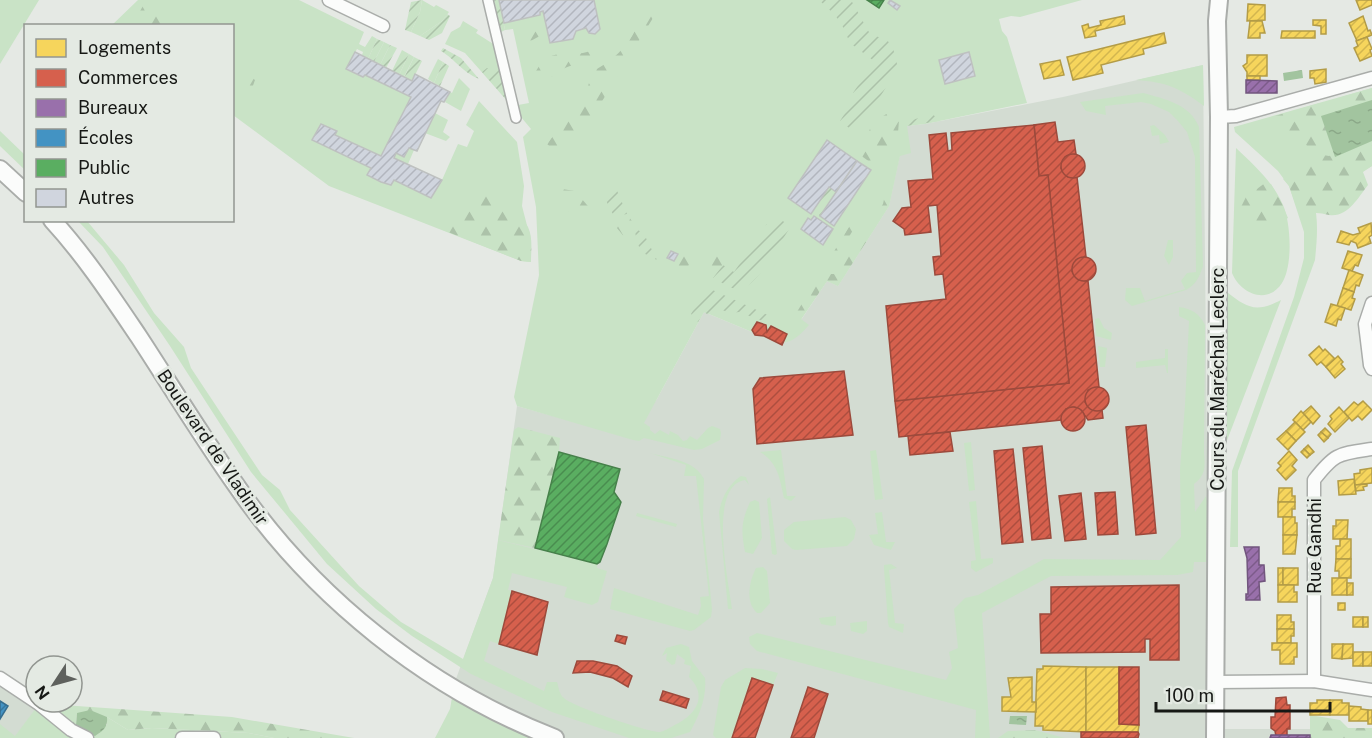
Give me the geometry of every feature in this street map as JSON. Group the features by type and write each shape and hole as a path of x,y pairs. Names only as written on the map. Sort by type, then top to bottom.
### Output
{"main road":[{"name":"Cours du Maréchal Leclerc","path":"1212,0 1217,21"},
{"name":"Cours du Maréchal Leclerc","path":"1215,738 1219,149 1217,21 1219,0"},
{"path":"0,169 24,191"},
{"name":"Boulevard de Vladimir","path":"54,222 94,271 237,487 312,577 361,622 430,674 477,702 555,738"}],"street":[{"path":"329,0 383,26"},
{"path":"488,0 516,118"},
{"path":"1219,117 1236,116 1372,78"},
{"path":"1372,303 1365,324 1372,369"},
{"name":"Rue Gandhi","path":"1314,681 1314,480 1326,465 1341,453 1372,449"},
{"path":"0,678 87,738"},
{"path":"1215,682 1314,681 1372,690"},
{"path":"183,738 214,738"}],"shaded area":[{"path":"1203,65 1208,547 1207,738 506,738 451,709 453,687 493,578 517,406 628,437 657,399 704,312 776,342 801,320 827,281 838,286 889,206 906,126 1063,97"},
{"path":"0,678 24,699 24,714 42,714 70,738 0,738"},
{"path":"1221,729 1312,729 1313,738 1222,738"}],"green space":[{"path":"0,0 39,0 24,24 0,64"},
{"path":"138,0 299,0 364,32 359,44 365,47 372,36 377,39 368,59 362,55 363,52 357,49 346,69 363,77 365,75 411,97 381,156 368,175 391,185 394,180 431,198 458,144 467,147 474,131 466,125 479,101 517,142 524,186 522,206 531,241 531,262 521,261 329,186 234,116 234,24 113,24"},
{"path":"422,0 449,12 442,21 420,36 411,32 420,12"},
{"path":"422,0 420,12 411,32 405,30 411,2"},
{"path":"494,0 499,0 505,30 501,32"},
{"path":"499,0 1082,0 1020,17 1011,16 999,19 1002,31 1007,37 1027,103 907,126 911,153 900,156 889,206 838,286 827,281 801,319 809,325 798,336 790,341 776,342 704,312 644,423 655,434 660,430 669,435 670,431 683,441 690,436 697,440 712,426 720,429 720,440 702,449 694,450 644,438 639,441 633,440 517,406 514,397 539,275 536,207 523,137 531,129 521,117 518,105 529,103 513,29 505,30"},
{"path":"653,0 664,0 574,147 567,152 556,152 547,144 585,95 593,71 624,48 637,27 638,19"},
{"path":"819,0 851,0 870,34 887,40 893,48 898,68 865,121 857,125 853,131 840,121 856,96 853,93 874,61 850,43 835,15"},
{"path":"154,5 165,20 164,24 133,24 143,6"},
{"path":"447,14 450,16 442,33 429,40 420,36 442,21"},
{"path":"463,21 478,30 476,33 498,47 510,104 465,53 445,44 451,32 460,27"},
{"path":"545,21 547,32 527,43 517,41 517,35 527,26"},
{"path":"617,36 624,38 614,49 596,60 569,66 552,77 536,71 547,58 558,54 587,52"},
{"path":"377,39 384,42 374,62 368,59"},
{"path":"384,42 390,45 380,65 374,62"},
{"path":"390,45 397,48 386,68 380,65"},
{"path":"443,48 461,58 479,79 441,51"},
{"path":"402,50 409,54 399,75 392,71"},
{"path":"409,54 414,57 404,77 399,75"},
{"path":"414,57 422,61 412,81 404,78"},
{"path":"438,59 443,62 434,83 428,79"},
{"path":"443,62 449,66 440,86 434,83"},
{"path":"1203,65 1204,106 1172,87 1156,82 1136,80"},
{"path":"487,68 503,72 510,104 482,72"},
{"path":"243,71 255,80 251,91 244,93 234,88 234,77"},
{"path":"459,78 470,89 461,111 445,102"},
{"path":"1372,88 1372,166 1313,199 1317,222 1315,260 1238,471 1238,547 1230,547 1232,471 1294,297 1304,258 1304,232 1289,186 1278,171 1235,132 1234,127"},
{"path":"1372,88 1372,105 1339,104 1338,98"},
{"path":"1143,93 1168,100 1183,108 1190,113 1199,127 1203,266 1197,280 1186,290 1132,306 1125,300 1126,288 1140,288 1145,301 1185,289 1181,281 1187,273 1196,272 1195,157 1187,132 1169,112 1141,102 1105,106 1106,115 1086,111 1080,102"},
{"path":"1320,103 1328,123 1323,155 1329,156 1372,141 1372,166 1363,172 1368,185 1352,206 1335,215 1312,213 1306,215 1298,211 1289,186 1283,179 1312,152 1303,141 1270,127 1265,119"},
{"path":"928,110 940,121 906,126 909,121 922,117"},
{"path":"435,113 448,120 443,132 450,137 446,141 425,133"},
{"path":"888,113 895,114 899,120 898,133 874,165 856,152 875,121"},
{"path":"1154,125 1169,142 1160,144 1159,135 1152,136 1150,126"},
{"path":"0,131 24,154 24,169 0,146"},
{"path":"409,148 414,150 408,164 394,158 396,153 404,157"},
{"path":"1236,148 1268,181 1286,213 1290,244 1286,276 1276,290 1269,294 1254,294 1247,291 1232,273"},
{"path":"897,168 889,206 838,286 827,281 794,330 789,329 789,325 874,186 879,188 826,274 836,274 883,204 888,181"},
{"path":"1265,183 1271,184 1288,218 1253,228 1244,220 1240,209 1246,197"},
{"path":"611,186 615,186 627,214 616,219 608,206 605,194"},
{"path":"829,187 836,192 820,216 813,211"},
{"path":"562,189 575,191 593,212 593,216 583,220 558,205 556,195"},
{"path":"481,192 507,206 524,221 531,235 531,262 521,261 443,230 443,221 449,217 462,217 466,196"},
{"path":"627,214 638,230 626,239 612,222 621,215"},
{"path":"776,217 791,226 768,264 752,282 745,287 735,289 713,278 723,265 734,272 767,224 770,226"},
{"path":"79,222 88,222 124,265 154,313 184,347 191,368 262,475 280,490 290,510 359,586 401,622 463,659 493,578 498,540 597,564 597,568 607,571 598,602 592,605 564,597 567,587 512,573 508,590 512,591 499,644 490,641 484,661 544,691 547,682 557,682 561,695 570,702 611,718 660,732 688,717 699,699 695,684 689,677 691,666 684,664 685,660 677,654 675,664 672,665 666,660 667,653 662,656 666,648 681,644 689,647 692,661 705,678 702,706 690,732 671,738 629,738 552,712 471,674 412,636 376,609 327,564 251,472 103,247"},
{"path":"638,230 644,234 657,260 641,250 635,232"},
{"path":"1168,240 1173,240 1173,257 1169,265 1164,256"},
{"path":"678,254 693,256 685,273 672,267"},
{"path":"716,255 723,265 713,278 701,271 706,257"},
{"path":"706,287 770,316 768,323 739,312 731,313 719,309 707,314 704,312 698,322 691,314"},
{"path":"1227,292 1240,302 1252,307 1265,306 1281,300 1226,443"},
{"path":"1179,307 1195,312 1205,325 1204,466 1203,474 1194,484 1195,512 1206,496 1209,506 1206,562 1194,562 1193,572 1177,575 1051,576 982,613 990,738 975,738 976,710 757,651 750,644 749,637 757,633 946,680 952,668 949,652 958,648 954,609 965,598 978,595 1044,559 1160,560 1181,537 1180,469 1189,321 1179,316"},
{"path":"1099,318 1104,328 1112,333 1111,340 1096,336 1095,319"},
{"path":"1098,346 1107,348 1105,367 1100,367"},
{"path":"1165,349 1168,349 1168,373 1165,365 1136,368 1136,362 1165,358"},
{"path":"518,427 560,438 559,452 535,548 498,540 514,430"},
{"path":"971,442 975,490 969,491 964,443"},
{"path":"781,450 787,496 796,496 791,501 784,498 779,478 771,461 760,452"},
{"path":"876,450 883,499 875,500 870,451"},
{"path":"650,453 688,464 704,479 703,519 712,609 711,617 690,631 610,609 614,588 698,615 701,606 700,597 709,596 696,476 684,476 686,465"},
{"path":"741,476 746,477 749,485 745,480 733,486 723,517 725,558 732,609 728,609 719,512 726,492"},
{"path":"770,497 777,554 775,555 772,554 767,499"},
{"path":"755,500 759,502 762,538 753,554 745,552 743,527 750,502"},
{"path":"976,501 981,559 993,558 993,563 976,572 971,568 971,561 976,560 969,502"},
{"path":"882,512 886,542 895,542 891,550 874,545 869,535 878,534 875,513"},
{"path":"637,513 677,524 676,527 636,516"},
{"path":"845,517 851,520 856,529 854,539 847,546 796,550 784,541 784,530 794,522"},
{"path":"891,564 897,568 889,570 895,623 904,624 903,633 889,627 888,623 884,565"},
{"path":"763,567 767,571 770,603 761,613 757,613 751,603 750,585 756,568"},
{"path":"836,616 836,625 832,626 821,624 819,618"},
{"path":"867,621 867,631 863,634 851,631 850,623"},
{"path":"745,668 778,673 773,685 752,678 732,738 716,738 713,735 721,687 725,680"},
{"path":"452,698 529,738 435,738 450,709"},
{"path":"84,706 232,717 354,738 274,738 249,733 152,728 128,730 107,717 84,714"},
{"path":"32,714 62,714 71,729 76,725 86,733 107,725 107,717 128,730 152,728 249,733 274,738 0,738 0,724 15,736"},
{"path":"58,714 77,714 76,725 71,730 58,719"},
{"path":"1310,715 1340,720 1348,728 1372,728 1372,738 1310,738"},
{"path":"1035,730 1065,738 998,738 1008,731"}],"water":[{"path":"1302,70 1303,78 1284,81 1283,73"},
{"path":"1372,100 1372,141 1335,157 1321,116"},
{"path":"90,710 107,717 105,728 95,736 86,733 76,725 77,714 84,714 84,711"},
{"path":"1010,716 1027,716 1026,725 1009,724"}],"building: Logements":[{"path":"1356,0 1372,0 1372,5 1360,10"},
{"path":"1248,4 1265,5 1265,20 1247,21"},
{"path":"1124,16 1125,24 1095,31 1096,36 1085,38 1082,26 1088,24 1089,28 1101,25 1100,21"},
{"path":"1363,16 1368,31 1370,30 1372,35 1357,41 1349,23"},
{"path":"1313,20 1326,20 1326,34 1321,34 1321,26 1313,25"},
{"path":"1250,21 1262,21 1265,33 1260,33 1260,38 1248,38"},
{"path":"1282,31 1315,31 1315,38 1281,38"},
{"path":"1164,33 1166,43 1143,49 1144,54 1101,65 1103,73 1073,80 1067,57"},
{"path":"1367,37 1372,56 1360,61 1354,48 1358,46 1356,41"},
{"path":"1247,55 1267,55 1267,76 1247,76 1243,66 1247,63"},
{"path":"1060,60 1064,75 1044,79 1040,64"},
{"path":"1326,69 1326,82 1315,84 1314,78 1310,78 1310,71"},
{"path":"1247,76 1260,76 1260,80 1247,80"},
{"path":"1371,223 1372,235 1369,237 1371,243 1358,248 1356,243 1351,241 1349,245 1337,242 1341,231 1353,235 1360,233 1358,228"},
{"path":"1348,251 1362,255 1358,266 1355,265 1352,271 1342,268"},
{"path":"1349,270 1363,275 1354,292 1343,288"},
{"path":"1343,288 1354,292 1352,298 1355,299 1351,310 1337,306"},
{"path":"1331,304 1345,308 1336,326 1325,322"},
{"path":"1319,346 1335,359 1326,367 1321,362 1317,365 1309,355"},
{"path":"1338,356 1345,369 1335,378 1326,367"},
{"path":"1363,401 1372,410 1362,420 1358,416 1352,421 1344,412 1354,402 1358,405"},
{"path":"1311,406 1320,416 1313,424 1303,413"},
{"path":"1339,407 1349,418 1335,432 1328,424 1332,419 1330,416"},
{"path":"1301,411 1311,422 1303,430 1293,420"},
{"path":"1295,422 1305,432 1296,441 1286,431"},
{"path":"1325,428 1331,434 1328,438 1321,432"},
{"path":"1286,431 1296,441 1288,450 1277,439"},
{"path":"1321,432 1328,438 1324,442 1318,435"},
{"path":"1308,445 1314,452 1310,455 1304,449"},
{"path":"1304,449 1310,455 1307,458 1301,452"},
{"path":"1289,451 1297,460 1292,466 1296,470 1286,480 1277,470 1281,466 1278,463"},
{"path":"1372,468 1372,483 1355,485 1354,474 1360,473 1360,470"},
{"path":"1354,479 1356,494 1339,495 1338,481"},
{"path":"1367,484 1363,487 1364,490 1356,491 1355,485"},
{"path":"1279,488 1292,488 1295,502 1278,502"},
{"path":"1278,502 1295,502 1292,517 1278,517"},
{"path":"1283,517 1295,517 1297,535 1283,535"},
{"path":"1336,520 1348,520 1347,539 1333,539 1333,526 1336,526"},
{"path":"1283,535 1297,535 1295,554 1283,554"},
{"path":"1340,539 1351,539 1351,559 1336,559 1336,546 1340,546"},
{"path":"1336,559 1351,559 1351,578 1339,578 1339,571 1335,571"},
{"path":"1278,568 1283,568 1283,585 1278,585"},
{"path":"1283,568 1298,568 1298,585 1283,585"},
{"path":"1332,578 1347,578 1347,595 1332,595"},
{"path":"1347,583 1353,583 1353,595 1347,595"},
{"path":"1278,585 1294,585 1297,602 1278,602"},
{"path":"1338,603 1345,603 1345,610 1338,610"},
{"path":"1277,615 1291,615 1294,629 1277,629"},
{"path":"1353,617 1363,617 1363,627 1353,627"},
{"path":"1363,617 1368,617 1368,627 1363,627"},
{"path":"1277,629 1294,629 1291,643 1277,643"},
{"path":"1272,643 1297,643 1297,657 1294,657 1294,664 1280,664 1280,650 1272,650"},
{"path":"1332,644 1343,644 1342,659 1332,658"},
{"path":"1343,644 1353,644 1353,658 1342,659"},
{"path":"1353,652 1363,652 1363,666 1353,666"},
{"path":"1363,652 1372,652 1372,666 1363,666"},
{"path":"1043,666 1086,667 1086,732 1043,730 1043,726 1035,726 1037,669 1043,669"},
{"path":"1086,667 1119,667 1119,724 1139,725 1138,732 1086,732"},
{"path":"1032,677 1032,702 1036,702 1036,712 1002,711 1002,697 1011,697 1008,678"},
{"path":"1317,700 1330,700 1330,715 1310,715 1310,703 1317,703"},
{"path":"1330,700 1342,700 1342,703 1349,703 1349,715 1330,715"},
{"path":"1349,706 1368,710 1368,721 1349,721"},
{"path":"1368,710 1372,710 1372,724 1368,724"}],"building: Commerces":[{"path":"1055,122 1058,142 1074,140 1076,154 1065,157 1061,168 1068,177 1077,177 1086,257 1076,260 1072,271 1079,280 1088,281 1099,387 1088,390 1085,402 1093,410 1102,410 1103,418 1088,420 1081,410 1074,407 1066,409 1061,420 899,437 895,401 1069,383 1048,175 1039,176 1034,125"},
{"path":"1034,125 1039,176 1048,175 1069,383 895,401 886,306 946,299 943,274 935,275 933,257 941,256 937,205 928,206 931,232 905,235 904,229 893,221 902,208 911,207 908,181 933,179 929,135 946,133 948,151 952,150 951,133"},
{"path":"1073,154 1082,157 1085,166 1082,175 1073,178 1064,175 1061,166 1064,157"},
{"path":"1084,257 1093,260 1096,269 1093,278 1084,281 1075,278 1072,269 1075,260"},
{"path":"757,322 766,325 767,332 771,326 787,334 782,345 764,336 755,335 752,330"},
{"path":"844,371 853,435 757,444 753,389 760,378"},
{"path":"1097,387 1106,390 1109,399 1106,408 1097,411 1088,408 1085,399 1088,390"},
{"path":"1073,407 1078,408 1084,414 1084,424 1078,430 1073,431 1068,430 1062,424 1061,419 1062,414 1068,408"},
{"path":"1146,425 1156,533 1136,535 1126,427"},
{"path":"950,432 953,451 910,455 908,436"},
{"path":"1042,446 1051,538 1032,540 1023,448"},
{"path":"1013,449 1023,542 1002,544 994,451"},
{"path":"1115,492 1118,534 1098,535 1095,493"},
{"path":"1081,493 1086,539 1065,541 1059,496"},
{"path":"1179,585 1179,660 1150,660 1150,639 1145,639 1145,652 1041,653 1040,614 1051,614 1051,587"},
{"path":"512,591 548,602 537,655 499,644"},
{"path":"617,635 627,637 625,644 615,641"},
{"path":"577,661 593,661 617,666 632,676 628,687 613,678 590,672 573,673"},
{"path":"1119,667 1139,667 1139,725 1119,724"},
{"path":"752,678 773,685 755,738 732,738"},
{"path":"808,687 828,694 814,738 791,738"},
{"path":"663,691 689,699 686,708 660,700"},
{"path":"1286,697 1287,705 1290,705 1290,729 1287,729 1287,736 1276,736 1275,731 1271,728 1271,717 1275,717 1276,698"},
{"path":"1081,732 1138,732 1139,734 1138,738 1081,738"}],"building: Bureaux":[{"path":"1246,80 1277,81 1277,93 1246,93"},
{"path":"1244,547 1259,547 1259,565 1264,565 1265,581 1259,582 1260,600 1246,600 1246,594 1248,594 1247,558"},
{"path":"1271,735 1310,735 1310,738 1270,738"}],"building: Écoles":[{"path":"0,701 8,706 0,719"}],"building: Public":[{"path":"867,0 884,0 879,8"},
{"path":"559,452 620,469 614,492 621,502 607,544 597,564 535,548"}],"building: Autres":[{"path":"499,0 594,0 600,29 595,34 589,33 586,28 576,31 573,39 550,43 543,11 540,15 504,23"},
{"path":"890,0 900,6 897,10 888,3"},
{"path":"355,52 412,81 415,74 450,92 444,102 441,101 417,151 409,148 404,157 396,153 394,158 442,180 431,198 394,180 391,185 381,182 367,175 371,168 312,140 321,124 337,131 335,135 381,156 411,97 365,75 363,77 346,69"},
{"path":"969,52 975,76 945,84 939,60"},
{"path":"827,140 857,161 836,192 829,187 811,214 788,198"},
{"path":"857,161 871,170 834,226 820,216"},
{"path":"814,216 833,229 823,245 801,229 808,218 811,220"},
{"path":"671,251 678,254 674,261 667,258"}]}
